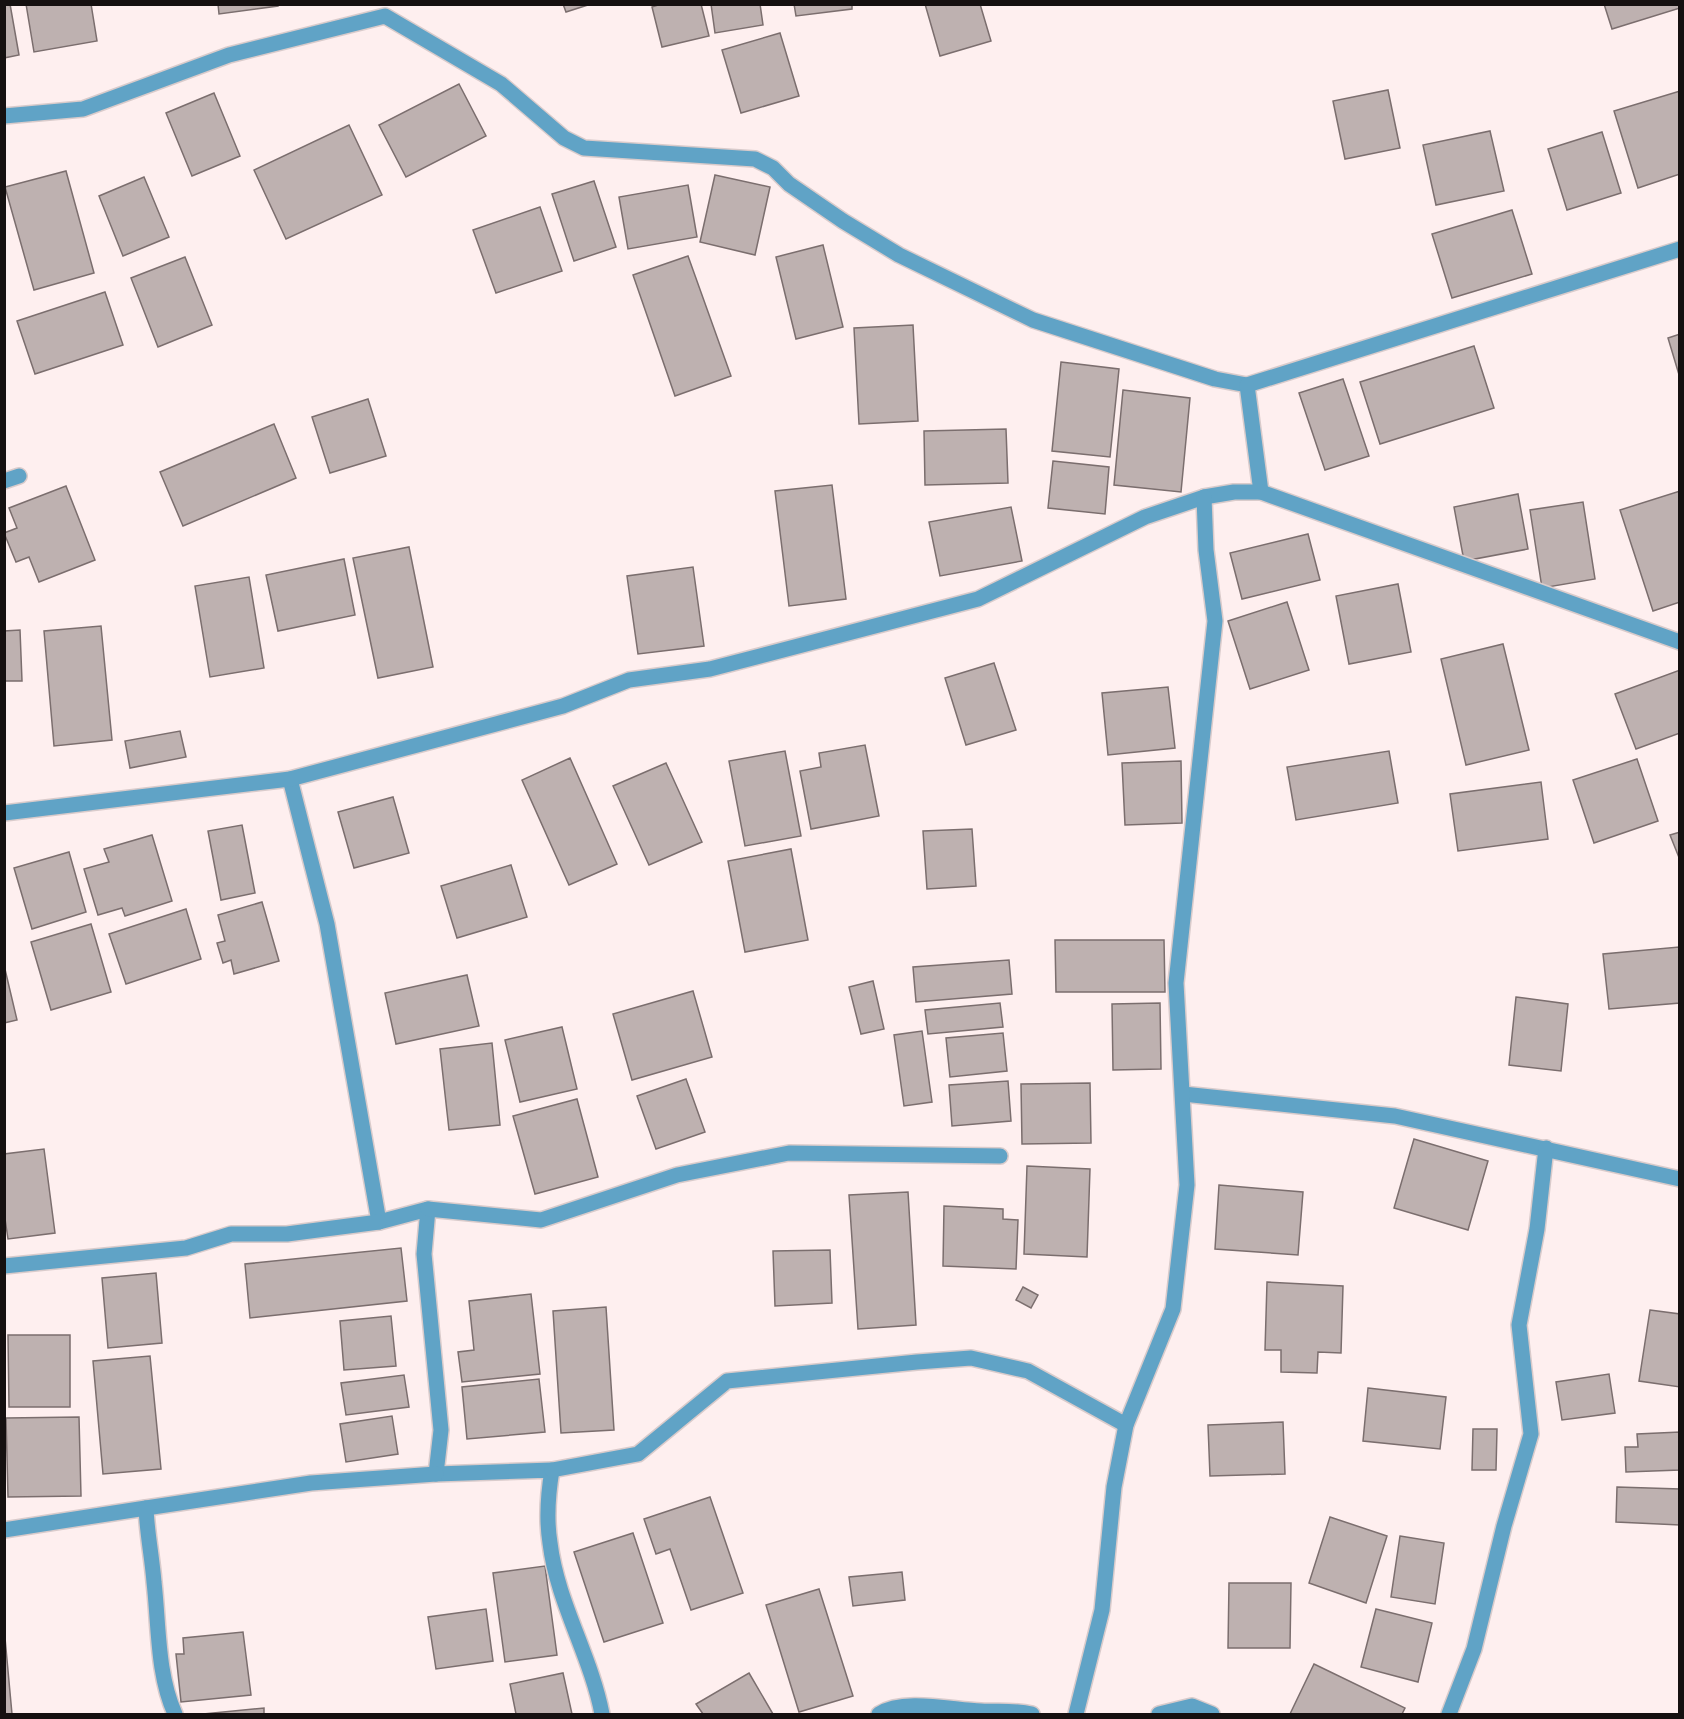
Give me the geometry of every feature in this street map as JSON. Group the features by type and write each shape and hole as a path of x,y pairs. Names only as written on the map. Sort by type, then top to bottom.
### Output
{"street":[{"path":"4,116 83,109 229,55 385,16 501,84 564,138 584,148 755,159 773,168 789,184 843,221 899,255 948,277 1004,308 1033,320 1203,376 1247,386 1680,249"},
{"path":"1247,386 1262,492"},
{"path":"4,813 290,779 563,706 629,680 710,669 978,599 1145,517 1204,497 1234,492 1262,492 1680,642"},
{"path":"1076,1714 1102,1610 1114,1487 1126,1425 1173,1309 1187,1185 1176,983 1215,621 1206,550 1204,497"},
{"path":"290,779 327,924 379,1222"},
{"path":"1183,1094 1395,1116 1680,1179"},
{"path":"1449,1714 1474,1648 1504,1526 1531,1434 1519,1325 1537,1229 1546,1148"},
{"path":"4,1266 186,1248 231,1234 287,1234 379,1222 428,1209 541,1220 677,1175 789,1153 1000,1156"},
{"path":"428,1209 424,1254 441,1430 436,1474"},
{"path":"4,1530 311,1483 436,1474 552,1470 638,1454 728,1382 917,1362 971,1358 1028,1371 1126,1425"},
{"path":"552,1470 547,1502 550,1545 569,1614 599,1695 602,1714"},
{"path":"146,1508 147,1537 154,1579 165,1692 175,1714"},
{"path":"879,1714 888,1709 928,1706 982,1711 1013,1710 1032,1714"},
{"path":"1159,1714 1192,1706 1212,1714"}],"building":[{"path":"4,4 10,4 19,55 4,58"},
{"path":"26,4 91,4 97,41 34,52"},
{"path":"218,4 278,4 278,6 219,14"},
{"path":"563,4 591,4 566,12"},
{"path":"661,4 701,4 709,36 662,47 652,7"},
{"path":"711,4 760,4 763,25 715,33"},
{"path":"794,4 852,4 852,9 796,16"},
{"path":"925,4 980,4 991,41 940,56"},
{"path":"1604,4 1680,4 1680,8 1612,29"},
{"path":"780,33 799,96 741,113 722,50"},
{"path":"459,84 486,136 406,177 379,125"},
{"path":"1388,90 1400,148 1345,159 1333,101"},
{"path":"1680,91 1680,174 1638,188 1614,111"},
{"path":"214,93 240,156 192,176 166,113"},
{"path":"349,125 382,195 286,239 254,170"},
{"path":"1490,131 1504,191 1436,205 1423,145"},
{"path":"1602,132 1621,193 1567,210 1548,149"},
{"path":"66,171 94,273 34,290 5,187"},
{"path":"715,175 770,187 755,255 700,242"},
{"path":"144,177 169,237 123,256 99,196"},
{"path":"594,181 616,247 574,261 552,194"},
{"path":"688,185 697,237 628,249 619,197"},
{"path":"540,207 562,271 496,293 473,230"},
{"path":"1512,210 1532,274 1452,298 1432,234"},
{"path":"823,245 843,327 796,339 776,257"},
{"path":"688,256 731,376 675,396 633,275"},
{"path":"185,257 212,325 158,347 131,278"},
{"path":"105,292 123,345 35,374 17,321"},
{"path":"913,325 918,421 859,424 854,328"},
{"path":"1680,334 1680,378 1668,338"},
{"path":"1474,346 1494,408 1380,444 1360,382"},
{"path":"1061,362 1119,369 1110,457 1052,451"},
{"path":"1343,379 1369,456 1325,470 1299,393"},
{"path":"1123,390 1190,398 1181,492 1114,485"},
{"path":"368,399 386,456 330,473 312,417"},
{"path":"274,424 296,478 183,526 160,472"},
{"path":"1006,429 1008,483 925,485 924,431"},
{"path":"1053,461 1109,467 1105,514 1048,508"},
{"path":"832,485 846,599 789,606 775,491"},
{"path":"66,486 95,560 39,582 29,557 16,562 4,533 17,528 9,508"},
{"path":"1680,491 1680,602 1653,611 1620,510"},
{"path":"1518,494 1528,549 1464,561 1454,507"},
{"path":"1583,502 1595,579 1542,588 1530,510"},
{"path":"1011,507 1022,561 940,576 929,522"},
{"path":"1308,534 1320,580 1242,599 1230,553"},
{"path":"409,547 433,667 378,678 353,558"},
{"path":"344,559 355,615 278,631 266,575"},
{"path":"693,567 704,646 638,654 627,576"},
{"path":"249,577 264,668 210,677 195,586"},
{"path":"1398,584 1411,652 1349,664 1336,596"},
{"path":"1287,602 1309,670 1250,689 1228,621"},
{"path":"101,626 112,740 54,746 44,631"},
{"path":"20,630 22,681 4,681 4,631"},
{"path":"1503,644 1529,750 1466,765 1441,659"},
{"path":"994,663 1016,730 966,745 945,678"},
{"path":"1680,670 1680,733 1636,749 1615,694"},
{"path":"1168,687 1175,748 1108,755 1102,693"},
{"path":"180,731 186,757 130,768 125,741"},
{"path":"865,745 879,816 811,829 800,771 821,767 819,753"},
{"path":"785,751 801,836 745,846 729,761"},
{"path":"1389,751 1398,803 1296,820 1287,767"},
{"path":"570,758 617,864 569,885 522,780"},
{"path":"1637,759 1658,821 1594,843 1573,780"},
{"path":"1181,761 1182,823 1125,825 1122,763"},
{"path":"666,763 702,842 649,865 613,786"},
{"path":"1541,782 1548,839 1458,851 1450,794"},
{"path":"393,797 409,853 354,868 338,812"},
{"path":"242,825 255,893 221,900 208,831"},
{"path":"972,829 976,886 927,889 923,831"},
{"path":"1680,832 1680,860 1670,835"},
{"path":"152,835 172,901 125,916 122,908 98,915 84,869 109,862 104,849"},
{"path":"791,849 808,940 745,952 728,861"},
{"path":"69,852 86,912 32,929 14,868"},
{"path":"511,865 527,917 457,938 441,886"},
{"path":"262,902 279,961 234,974 231,960 223,963 217,943 225,941 218,915"},
{"path":"186,909 201,959 126,984 109,934"},
{"path":"91,924 111,992 51,1010 31,942"},
{"path":"1055,940 1164,940 1165,992 1056,992"},
{"path":"1679,947 1680,1003 1609,1009 1603,954"},
{"path":"1009,960 1012,994 916,1002 913,967"},
{"path":"4,965 17,1020 4,1023"},
{"path":"467,975 479,1026 396,1044 385,993"},
{"path":"873,981 884,1029 861,1034 849,987"},
{"path":"693,991 712,1057 632,1080 613,1014"},
{"path":"1516,997 1568,1004 1561,1071 1509,1065"},
{"path":"1000,1003 1003,1027 928,1034 925,1010"},
{"path":"1160,1003 1161,1069 1113,1070 1112,1004"},
{"path":"562,1027 577,1089 520,1102 505,1040"},
{"path":"922,1031 932,1102 904,1106 894,1035"},
{"path":"1003,1033 1007,1071 950,1077 946,1038"},
{"path":"492,1043 500,1125 449,1130 440,1049"},
{"path":"686,1079 705,1132 656,1149 637,1096"},
{"path":"1008,1081 1011,1121 952,1126 949,1085"},
{"path":"1090,1083 1091,1143 1022,1144 1021,1084"},
{"path":"577,1099 598,1177 535,1194 513,1116"},
{"path":"1414,1139 1488,1161 1468,1230 1394,1208"},
{"path":"44,1149 55,1233 8,1239 4,1212 4,1154"},
{"path":"1027,1166 1090,1169 1087,1257 1024,1254"},
{"path":"1219,1185 1303,1192 1298,1255 1215,1249"},
{"path":"908,1192 916,1325 858,1329 849,1195"},
{"path":"944,1206 1003,1209 1003,1219 1018,1220 1016,1269 943,1266"},
{"path":"401,1248 407,1301 250,1318 245,1264"},
{"path":"830,1250 832,1303 775,1306 773,1251"},
{"path":"156,1273 162,1343 108,1348 102,1278"},
{"path":"1267,1282 1343,1286 1341,1353 1318,1352 1317,1373 1281,1372 1281,1350 1265,1350"},
{"path":"1023,1287 1038,1295 1031,1308 1016,1300"},
{"path":"531,1294 540,1374 462,1382 458,1352 474,1350 469,1301"},
{"path":"606,1307 614,1430 561,1433 553,1311"},
{"path":"1650,1310 1680,1314 1680,1387 1639,1381"},
{"path":"391,1316 396,1366 344,1370 340,1321"},
{"path":"8,1335 70,1335 70,1407 9,1407"},
{"path":"150,1356 161,1469 103,1474 93,1361"},
{"path":"1609,1374 1615,1413 1562,1420 1556,1382"},
{"path":"404,1375 409,1407 346,1415 341,1383"},
{"path":"539,1379 545,1432 467,1439 462,1387"},
{"path":"1368,1388 1446,1397 1440,1449 1363,1441"},
{"path":"392,1416 398,1454 346,1462 340,1424"},
{"path":"79,1417 81,1496 8,1497 6,1418"},
{"path":"1283,1422 1285,1474 1210,1476 1208,1425"},
{"path":"1473,1429 1497,1429 1496,1470 1472,1470"},
{"path":"1680,1432 1680,1470 1626,1472 1625,1447 1638,1447 1637,1434"},
{"path":"1617,1487 1680,1489 1680,1525 1616,1522"},
{"path":"710,1497 743,1593 691,1610 670,1549 656,1554 644,1519"},
{"path":"1330,1517 1387,1536 1366,1603 1309,1583"},
{"path":"633,1533 663,1623 604,1642 574,1552"},
{"path":"1400,1536 1444,1543 1435,1604 1391,1597"},
{"path":"545,1566 557,1655 505,1662 493,1573"},
{"path":"902,1572 905,1600 853,1606 849,1577"},
{"path":"1229,1583 1291,1583 1290,1648 1228,1648"},
{"path":"819,1589 853,1696 799,1712 766,1605"},
{"path":"486,1609 493,1661 436,1669 428,1617"},
{"path":"1376,1609 1432,1623 1418,1682 1361,1667"},
{"path":"4,1627 12,1714 4,1714"},
{"path":"243,1632 251,1695 181,1702 176,1654 184,1654 183,1638"},
{"path":"1314,1664 1405,1708 1402,1714 1290,1714"},
{"path":"563,1673 572,1714 516,1714 510,1684"},
{"path":"749,1673 773,1714 703,1714 696,1704"},
{"path":"264,1708 264,1714 203,1714"}]}
